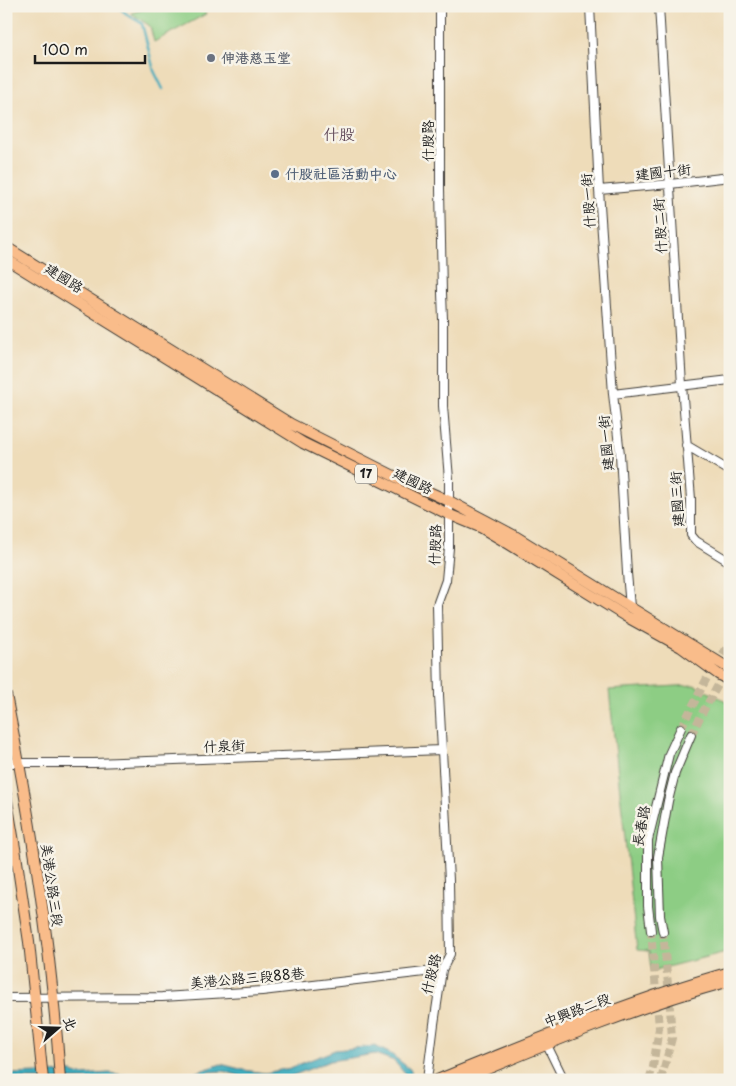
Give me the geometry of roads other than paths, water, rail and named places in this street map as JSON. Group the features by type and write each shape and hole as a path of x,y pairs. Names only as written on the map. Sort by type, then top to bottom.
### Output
{"main road":[{"name":"建國路","path":"6,247 302,443 448,514 482,528 625,616 680,647 730,681"},
{"name":"建國路","path":"6,259 121,324 290,424 515,536 730,669"},
{"name":"美港公路三段","path":"6,695 32,834 42,904 60,1076"},
{"path":"6,796 29,942 43,1076"},
{"name":"中興路二段","path":"461,1080 545,1041 653,996 730,972"},
{"name":"中興路二段","path":"437,1080 654,1004 730,981"}],"street":[{"name":"什股路","path":"427,1080 442,970 450,954 449,880 439,695 437,605 446,580 449,548 448,456 443,406 440,6"},
{"name":"什股一街","path":"590,6 599,190 613,394"},
{"name":"什股二街","path":"659,6 686,444"},
{"name":"建國十街","path":"599,190 730,177"},
{"path":"613,394 730,380"},
{"name":"建國一街","path":"613,394 620,454 630,607"},
{"path":"686,444 730,471"},
{"name":"建國三街","path":"686,444 691,534 696,541 730,562"},
{"name":"長春路","path":"651,931 648,906 648,840 669,754 680,728"},
{"name":"長春路","path":"663,932 660,916 658,857 675,773 690,735"},
{"name":"什泉街","path":"6,763 94,763 442,750"},
{"name":"美港公路三段88巷","path":"6,998 162,997 262,991 442,970"},
{"path":"545,1041 564,1080"}],"water":[{"path":"375,1046 391,1054 411,1070 412,1080 406,1080 406,1075 394,1061 375,1054 330,1061 284,1079 251,1079 223,1071 210,1072 193,1080 6,1079 6,1074 72,1072 81,1075 109,1073 153,1079 176,1079 221,1064 265,1073 290,1068 335,1050"}],"waterway":[{"path":"118,6 127,15 142,24 154,71 163,89"}],"tunnel":[{"path":"681,728 708,676 730,643"},
{"path":"691,735 725,673"},
{"path":"649,1080 659,1028 651,931"},
{"path":"661,1080 672,1038 663,932"}],"place":[{"name":"伸港慈玉堂","path":"211,58"},
{"name":"什股社區活動中心","path":"275,174"}],"district":[{"name":"什股","path":"339,134"}]}
